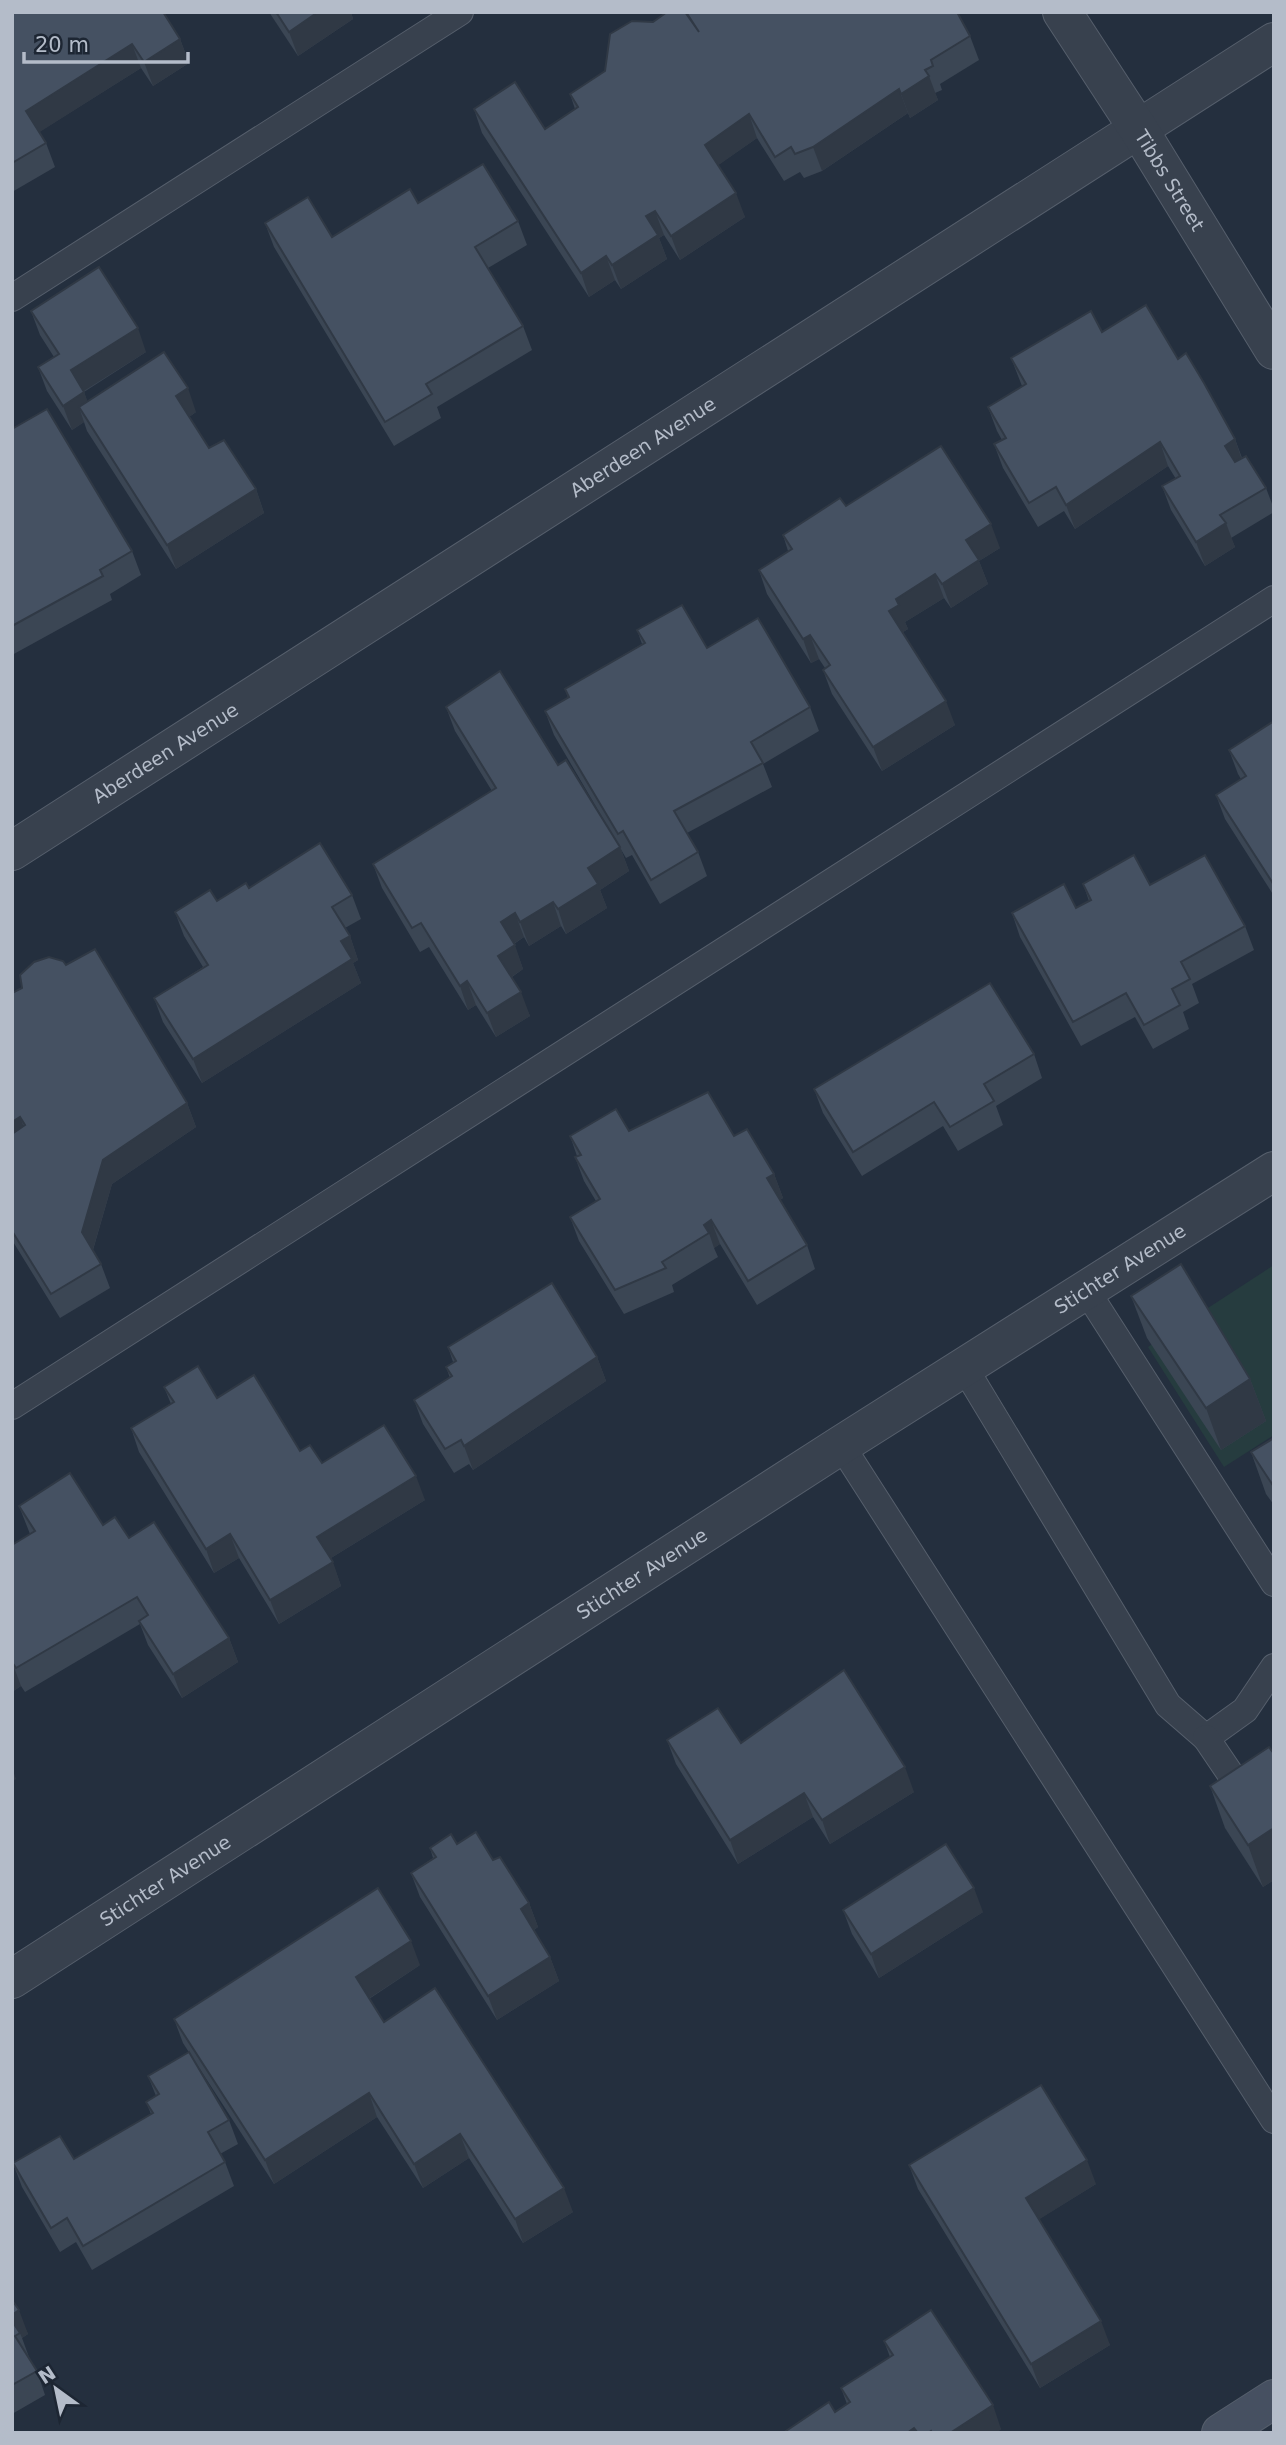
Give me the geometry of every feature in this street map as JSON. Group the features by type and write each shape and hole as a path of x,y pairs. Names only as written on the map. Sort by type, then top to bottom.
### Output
{"main road":[{"path":"1221,2433 1274,2399"}],"street":[{"name":"Tibbs Street","path":"1062,12 1139,130 1274,350"},
{"name":"Aberdeen Avenue","path":"12,851 1274,43"},
{"name":"Stichter Avenue","path":"12,1979 841,1445 1274,1171"}],"lane":[{"path":"12,298 460,12"},
{"path":"12,1406 1274,599"},
{"path":"1086,1290 1274,1583"},
{"path":"964,1367 1168,1705 1206,1738 1248,1800"},
{"path":"841,1445 1274,2120"},
{"path":"1206,1738 1245,1710 1274,1667"}],"green space":[{"path":"1274,1265 1274,1435 1224,1467 1148,1347"}],"building":[{"path":"12,12 163,12 180,39 144,62 132,44 26,111 46,143 12,163"},
{"path":"276,12 318,12 289,32"},
{"path":"667,12 685,12 699,32 686,12 957,12 970,36 931,60 933,66 925,70 929,76 901,94 899,89 813,147 795,154 791,147 775,157 749,114 705,145 736,193 671,236 655,211 646,216 658,235 612,265 606,256 581,273 474,109 515,82 545,129 578,107 570,94 605,71 610,34 632,21 653,22"},
{"path":"483,164 518,221 475,247 523,326 426,384 432,394 385,422 265,223 308,197 332,237 410,189 418,203"},
{"path":"99,267 138,328 71,370 84,392 63,406 38,367 59,354 31,311"},
{"path":"1146,305 1178,359 1186,353 1204,383 1235,439 1225,446 1235,462 1246,456 1266,488 1220,515 1226,523 1196,542 1162,486 1180,476 1160,442 1066,505 1056,487 1029,503 994,444 1006,438 988,407 1026,384 1011,358 1091,311 1102,332"},
{"path":"164,352 188,388 176,396 209,448 224,440 256,489 167,545 79,407"},
{"path":"47,409 132,551 100,570 103,576 12,626 12,429"},
{"path":"941,446 991,524 966,540 979,560 942,584 935,574 896,599 899,605 889,611 946,701 873,747 823,670 830,665 810,635 803,639 759,570 792,549 783,535 840,498 846,506"},
{"path":"682,605 707,648 758,618 810,707 751,742 763,763 674,811 698,852 651,880 623,831 618,834 545,711 569,697 565,689 645,643 637,630"},
{"path":"500,671 558,765 566,760 620,847 588,868 598,884 558,909 553,902 520,922 515,913 501,922 515,945 498,956 521,992 487,1013 467,981 460,986 421,923 412,928 373,864 496,788 446,707"},
{"path":"1274,721 1274,885 1216,795 1246,776 1229,750"},
{"path":"320,843 352,895 332,907 350,936 341,941 352,959 193,1059 154,998 208,965 175,912 210,890 217,901 246,883 249,888"},
{"path":"1134,855 1150,885 1205,855 1245,926 1181,962 1190,979 1172,989 1180,1005 1144,1025 1126,993 1073,1022 1012,913 1064,884 1076,908 1091,900 1083,884"},
{"path":"95,949 187,1103 103,1160 82,1232 101,1264 51,1294 12,1231 12,1134 25,1125 20,1117 12,1122 12,993 22,988 20,975 34,962 49,957 63,961 66,965"},
{"path":"990,983 1034,1054 984,1084 994,1101 950,1127 934,1102 853,1152 814,1089"},
{"path":"708,1092 734,1136 747,1129 774,1174 767,1178 807,1245 748,1281 711,1220 704,1225 709,1233 662,1262 666,1268 615,1290 570,1217 600,1199 575,1157 581,1155 570,1136 616,1109 629,1131"},
{"path":"1181,1264 1250,1379 1206,1408 1131,1296"},
{"path":"552,1283 597,1357 464,1446 461,1440 445,1449 414,1400 452,1376 446,1367 456,1361 448,1347"},
{"path":"198,1366 217,1398 254,1375 300,1451 310,1445 322,1463 384,1425 416,1476 317,1537 333,1562 270,1600 230,1534 206,1549 131,1428 174,1402 164,1387"},
{"path":"1274,1438 1274,1487 1251,1452"},
{"path":"70,1473 103,1525 115,1517 129,1538 154,1522 229,1638 173,1674 139,1621 148,1615 137,1597 16,1668 12,1662 12,1545 35,1531 19,1506"},
{"path":"844,1670 905,1767 822,1820 804,1793 730,1840 667,1740 718,1708 741,1743"},
{"path":"1269,1747 1274,1754 1274,1828 1248,1845 1210,1786"},
{"path":"476,1832 493,1860 500,1857 529,1903 521,1909 550,1957 488,1996 411,1873 436,1857 430,1848 451,1834 457,1844"},
{"path":"946,1844 974,1888 871,1954 843,1910"},
{"path":"378,1888 411,1941 356,1977 384,2022 435,1988 564,2188 515,2219 460,2134 414,2164 369,2093 265,2160 174,2019"},
{"path":"189,2052 229,2120 208,2132 225,2162 83,2246 67,2218 51,2228 13,2163 60,2136 74,2159 153,2113 146,2102 159,2094 148,2076"},
{"path":"1041,2085 1087,2160 1026,2198 1101,2321 1031,2364 909,2165"},
{"path":"12,2300 19,2310 12,2315"},
{"path":"931,2310 993,2405 950,2433 918,2433 914,2428 907,2433 783,2433 829,2402 835,2412 850,2402 841,2388 893,2355 884,2341"},
{"path":"12,2321 20,2333 15,2336 37,2371 12,2385"}]}
